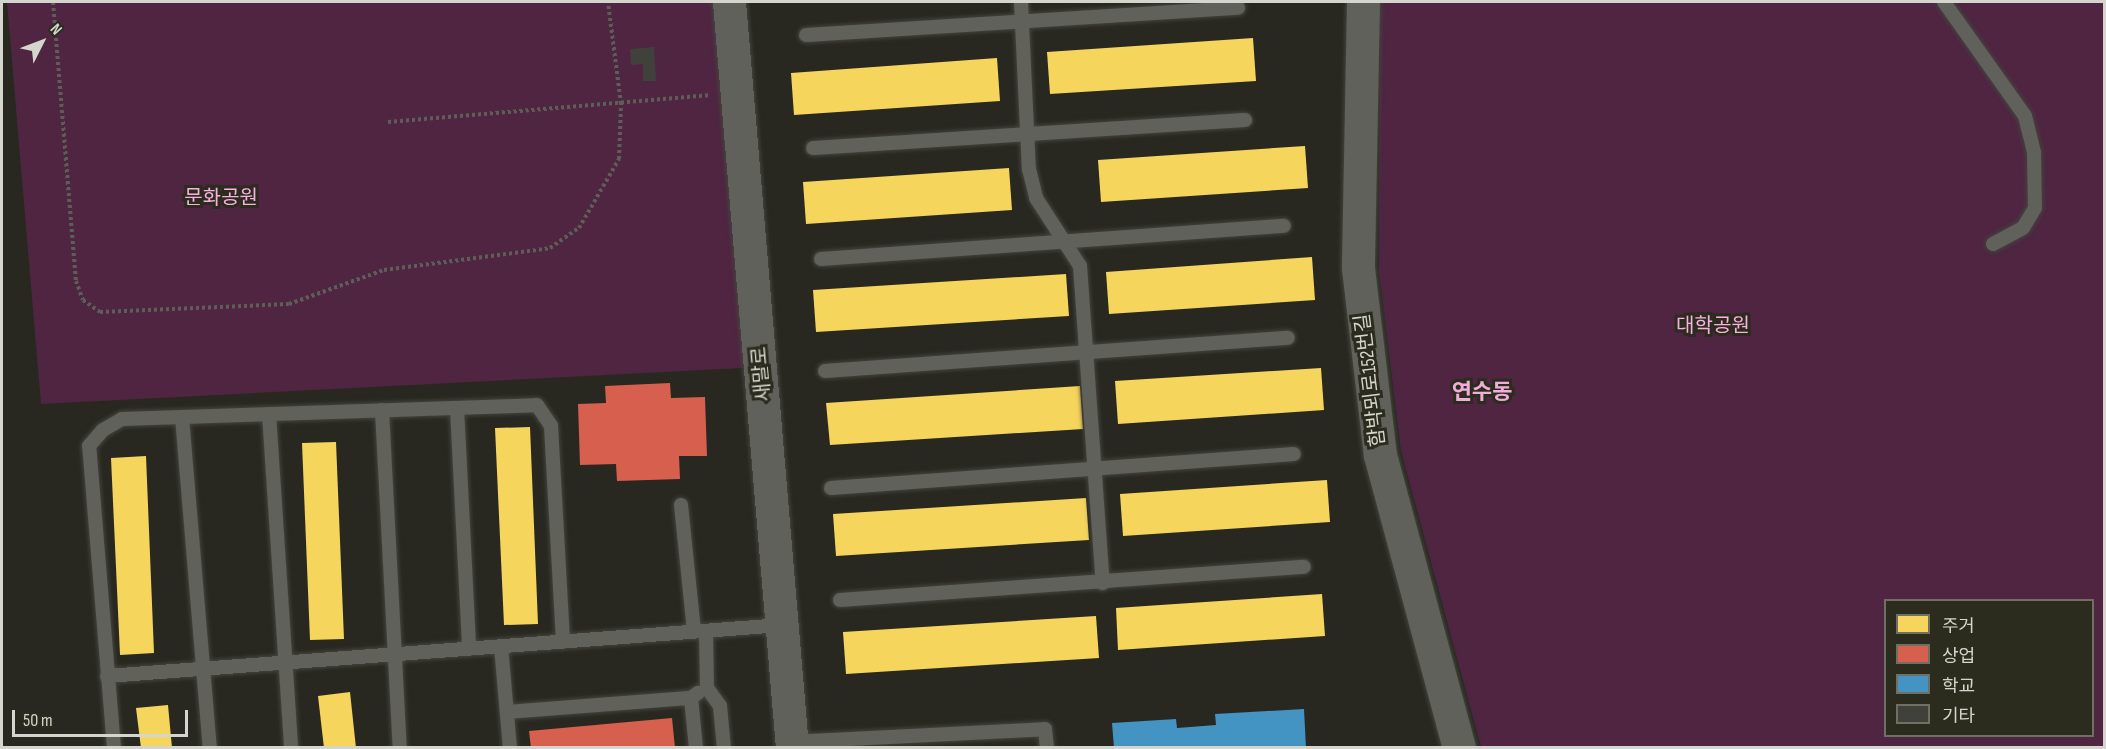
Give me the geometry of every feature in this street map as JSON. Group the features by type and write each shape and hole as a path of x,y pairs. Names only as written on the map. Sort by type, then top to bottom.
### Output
{"street":[{"name":"새말로","path":"729,2 739,92 792,745"},
{"name":"함박뫼로152번길","path":"1364,2 1358,268 1380,455 1460,747"}],"lane":[{"path":"1022,2 1027,135 1036,198 1048,221 1068,242 1080,266 1102,584"},
{"path":"1944,2 2025,117 2034,153 2035,208 2023,228 1993,244"},
{"path":"806,35 1238,8"},
{"path":"813,148 1245,120"},
{"path":"821,259 1284,226"},
{"path":"825,371 1288,338"},
{"path":"114,747 89,446 103,430 122,419 537,405 552,426 563,642"},
{"path":"457,408 470,649"},
{"path":"382,410 392,655 400,747"},
{"path":"269,414 291,747"},
{"path":"182,417 207,669 210,747"},
{"path":"831,488 1294,454"},
{"path":"681,505 707,688 720,706 724,747"},
{"path":"840,600 1102,584 1304,567"},
{"path":"107,676 782,625"},
{"path":"501,646 510,747"},
{"path":"507,712 691,698 707,688"},
{"path":"691,698 696,747"},
{"path":"792,745 1045,729 1047,747"},
{"path":"970,733 971,747"}],"path":[{"path":"53,2 76,280 83,300 100,312 289,304 384,270 550,248 579,228 619,159 621,104 608,2"},
{"path":"388,122 621,104 739,92"}],"green space":[{"name":"문화공원","path":"7,2 729,2 761,367 41,404"},
{"name":"대학공원","path":"1380,2 2104,2 2104,747 1481,747 1401,451 1379,271"}],"building: 주거":[{"path":"1253,38 1256,81 1050,94 1047,52"},
{"path":"997,58 1000,101 794,115 791,73"},
{"path":"1305,146 1308,188 1101,202 1098,160"},
{"path":"1009,168 1012,210 806,224 803,182"},
{"path":"1312,257 1315,300 1109,314 1106,272"},
{"path":"1066,274 1069,316 816,332 813,290"},
{"path":"1321,368 1324,410 1118,424 1115,381"},
{"path":"1080,386 1083,429 830,445 826,403"},
{"path":"530,427 538,624 504,625 495,428"},
{"path":"336,442 344,639 310,640 302,443"},
{"path":"146,456 154,653 120,655 111,458"},
{"path":"1327,480 1330,522 1123,536 1120,494"},
{"path":"1086,498 1089,540 836,556 833,514"},
{"path":"1322,594 1325,636 1118,650 1116,608"},
{"path":"1096,616 1099,658 846,674 843,632"},
{"path":"350,692 356,748 324,748 318,696"},
{"path":"168,705 172,748 141,748 136,708"}],"building: 상업":[{"path":"670,383 671,398 705,397 707,456 679,456 680,479 617,481 616,464 580,465 578,404 606,403 605,386"},
{"path":"672,718 675,748 531,748 529,731"}],"building: 학교":[{"path":"1304,709 1306,748 1114,748 1112,723 1176,719 1177,728 1216,725 1215,714"}],"building: 기타":[{"path":"654,47 656,81 643,81 643,64 631,65 630,49"}],"district":[{"name":"연수동","path":"1482,393"}]}
